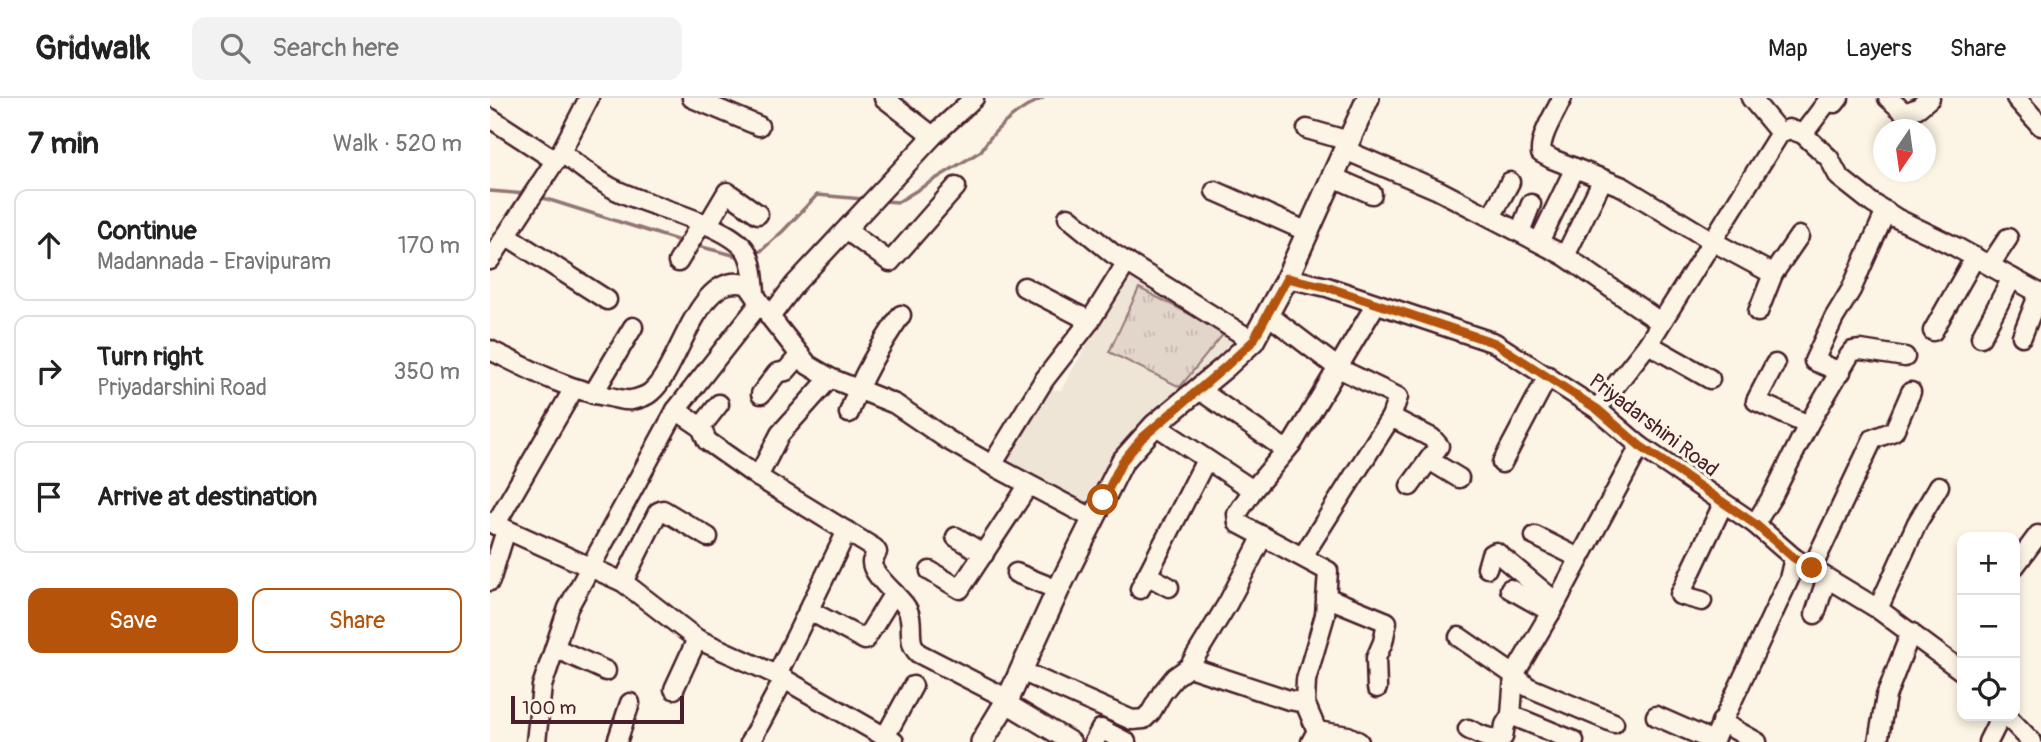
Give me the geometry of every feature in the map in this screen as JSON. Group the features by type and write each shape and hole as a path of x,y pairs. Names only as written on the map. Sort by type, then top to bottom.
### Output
{"main road":[{"path":"982,742 1007,701 1058,590 1122,462 1156,425 1253,341 1287,278 1368,98"}],"street":[{"path":"490,260 558,156 589,98"},
{"path":"692,98 759,126"},
{"path":"884,98 933,135"},
{"path":"536,742 542,686 568,608 676,410 762,304 795,284 933,135 974,98"},
{"path":"1562,98 1541,148 1545,156 1623,187 1773,274"},
{"path":"1751,98 1780,133"},
{"path":"1888,98 1905,113 1930,98"},
{"path":"2016,98 2041,126"},
{"path":"1803,134 1829,99"},
{"path":"490,118 613,189 705,223 734,240 746,251 762,304"},
{"path":"1307,130 1347,146 1438,190 1566,256 1660,322"},
{"path":"1597,409 1648,344 1780,133 1789,130 1803,134 1829,158 1839,177 1886,211 2040,294 2022,336"},
{"path":"1539,242 1574,168"},
{"path":"1333,177 1372,194"},
{"path":"1566,256 1603,179"},
{"path":"1492,217 1510,182"},
{"path":"846,230 890,262 956,187"},
{"path":"1216,191 1308,232"},
{"path":"678,262 727,192 758,214"},
{"path":"1520,232 1531,204"},
{"path":"1841,372 1814,361 1834,318 1851,290 1886,211"},
{"path":"1068,217 1112,253 1253,341"},
{"path":"507,236 607,300"},
{"path":"1758,312 1773,274 1799,236"},
{"path":"1933,331 1982,261 2008,238"},
{"path":"992,466 1044,380 1090,321 1127,262"},
{"name":"Priyadarshini Road","path":"1287,278 1327,287 1495,343 1597,409 1640,446 1755,524 1794,558 1826,580 1878,609 1957,667"},
{"path":"1981,337 2012,278"},
{"path":"490,350 573,390 630,400 650,394 664,376 696,313 721,286 742,283 748,285 808,365 830,378 895,404 992,466 1094,519"},
{"path":"1024,287 1090,321"},
{"path":"1359,742 1348,736 1314,736 1305,703 1307,680 1325,615 1328,571 1238,523 1237,518 1253,490 1307,421 1376,304"},
{"path":"1267,314 1338,368 1398,397 1391,416 1303,556"},
{"path":"849,413 857,389 901,315"},
{"path":"593,394 633,327"},
{"path":"1648,344 1710,379"},
{"path":"1755,524 1773,495 1808,425 1853,351 1905,357"},
{"path":"761,394 777,373 786,371 799,356"},
{"path":"1775,364 1756,401 1808,425"},
{"path":"1502,463 1548,376"},
{"path":"758,477 780,433 830,378"},
{"path":"1198,389 1286,450"},
{"path":"490,582 497,526 573,390"},
{"path":"1812,568 1873,439 1894,431 1911,392"},
{"path":"701,427 719,404"},
{"path":"676,410 701,427 707,441 758,477 874,548 877,552 872,562 874,572 906,608 912,624 912,647 918,653 1007,701 1071,742"},
{"path":"1391,416 1432,438 1439,446 1410,486"},
{"path":"1156,425 1253,490"},
{"path":"1468,729 1489,740 1503,737 1505,725 1511,715 1514,675 1554,607 1640,446"},
{"path":"1170,587 1144,582 1206,460"},
{"path":"1429,460 1460,478"},
{"path":"930,571 960,589 1028,486"},
{"path":"1878,609 1917,523 1938,486"},
{"path":"1702,601 1680,595 1723,504"},
{"path":"623,582 659,512 663,510 708,537"},
{"path":"497,526 623,582 697,639 780,677 890,740 913,686"},
{"path":"750,742 808,610 847,531"},
{"path":"2020,559 2038,535 2041,536"},
{"path":"1021,671 1132,720 1144,719 1175,677 1189,667 1228,603 1263,536"},
{"path":"1535,536 1579,558"},
{"path":"956,537 985,554"},
{"path":"1487,568 1491,554 1496,552 1554,607"},
{"path":"1656,716 1713,741 1788,579 1794,558"},
{"path":"1016,573 1058,590"},
{"path":"1815,614 1826,580"},
{"path":"1510,589 1554,607"},
{"path":"808,610 865,640 894,593"},
{"path":"1326,597 1387,622 1376,659 1377,688"},
{"path":"1878,742 1886,696 1911,632"},
{"path":"1459,637 1528,687 1614,723"},
{"path":"674,690 697,639"},
{"path":"555,648 606,671"},
{"path":"1189,667 1305,703"},
{"path":"617,742 630,703"},
{"path":"1511,715 1574,741"},
{"path":"1988,742 1998,721"},
{"path":"2012,721 2034,742 2041,735"},
{"path":"1721,722 1757,742"},
{"path":"1094,742 1101,729 1126,742"}],"shaded area":[{"path":"1128,273 1239,340 1206,372 1096,511 1005,462 1038,389 1061,390"}],"green space":[{"path":"1139,288 1225,332 1180,387 1109,352"}],"waterway":[{"path":"885,201 898,202 981,151 993,134 1008,120 1043,98"},
{"path":"490,191 526,194"},
{"path":"754,257 817,195 863,199"},
{"path":"537,196 683,242"},
{"path":"694,245 741,257"}],"route":[{"path":"1103,500 1122,462 1142,438 1253,341 1287,278 1327,287 1495,343 1597,409 1640,446 1755,524 1794,558 1812,568"}]}
